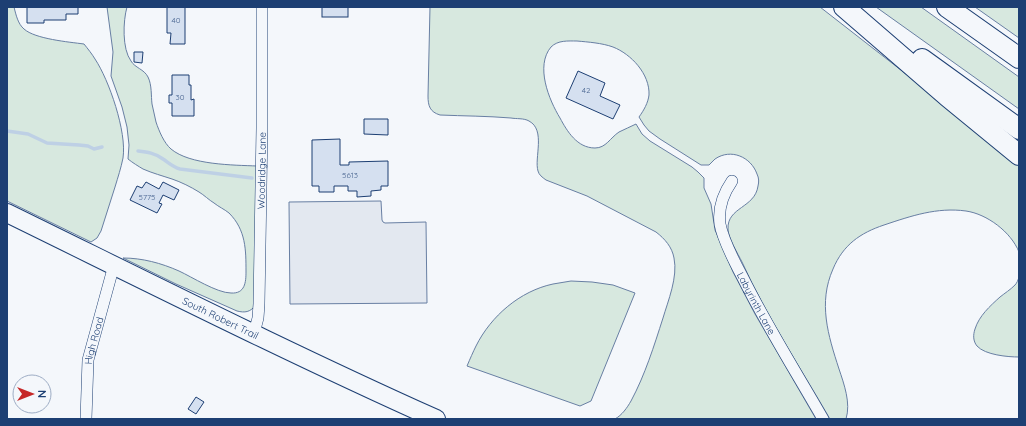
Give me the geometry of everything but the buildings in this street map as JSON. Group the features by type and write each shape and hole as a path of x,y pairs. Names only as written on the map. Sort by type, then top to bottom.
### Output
{"highway":[{"path":"844,7 947,96 1019,155"},
{"path":"848,7 1019,128"},
{"path":"948,7 1019,58"}],"main road":[{"name":"South Robert Trail","path":"7,213 369,389 436,419"}],"street":[{"name":"Woodridge Lane","path":"254,333 260,304 262,7"},
{"name":"Labyrinth Lane","path":"732,181 724,196 720,212 721,228 725,239 738,269 757,305 823,419"},
{"name":"High Road","path":"86,419 88,360 114,266"}],"shaded area":[{"path":"7,7 14,7 20,25 29,32 52,40 84,44 93,55 111,93 120,121 124,147 123,158 101,231 97,238 91,242 7,201"},
{"path":"107,7 127,7 124,27 126,49 128,56 133,63 148,77 156,122 166,144 179,154 200,161 257,166 255,306 249,311 237,311 176,284 123,258 144,260 165,266 179,271 212,288 225,292 239,292 244,287 245,283 246,264 244,241 239,226 229,213 189,186 143,169 128,159 129,145 127,127 122,107 111,76 113,52"},
{"path":"430,7 820,7 942,102 1019,165 1019,252 1004,231 990,220 974,213 955,210 934,211 904,218 875,228 853,241 837,261 828,282 826,294 825,307 828,331 845,387 848,407 846,419 830,419 762,302 730,236 728,229 732,216 752,199 756,193 759,180 754,168 745,159 734,154 721,156 709,165 701,165 649,131 639,117 646,106 649,95 646,80 643,72 633,60 620,50 590,42 563,41 557,43 551,47 546,55 544,64 545,83 556,111 573,138 583,145 599,148 605,145 619,132 636,124 642,134 650,141 692,167 704,178 704,188 711,204 715,230 733,272 755,314 816,419 615,419 624,411 631,401 645,371 656,339 674,281 675,265 672,250 665,240 656,232 587,196 546,180 542,177 538,172 537,165 537,131 534,125 529,121 502,117 440,115 432,110 428,103"},
{"path":"876,7 921,7 1019,77 1019,109"},
{"path":"975,7 1019,7 1019,38"},
{"path":"381,201 382,220 385,223 426,222 427,303 290,304 289,202"},
{"path":"1019,277 1019,357 1003,356 985,352 977,346 975,342 974,333 977,324 989,308 1015,285"},
{"path":"571,281 613,285 635,293 591,401 580,406 467,366 482,335 498,315 508,306 529,292 541,287"}],"waterway":[{"path":"7,131 28,134 47,143 88,146 94,149 102,147"},
{"path":"138,151 157,155 180,169 252,178"}]}
